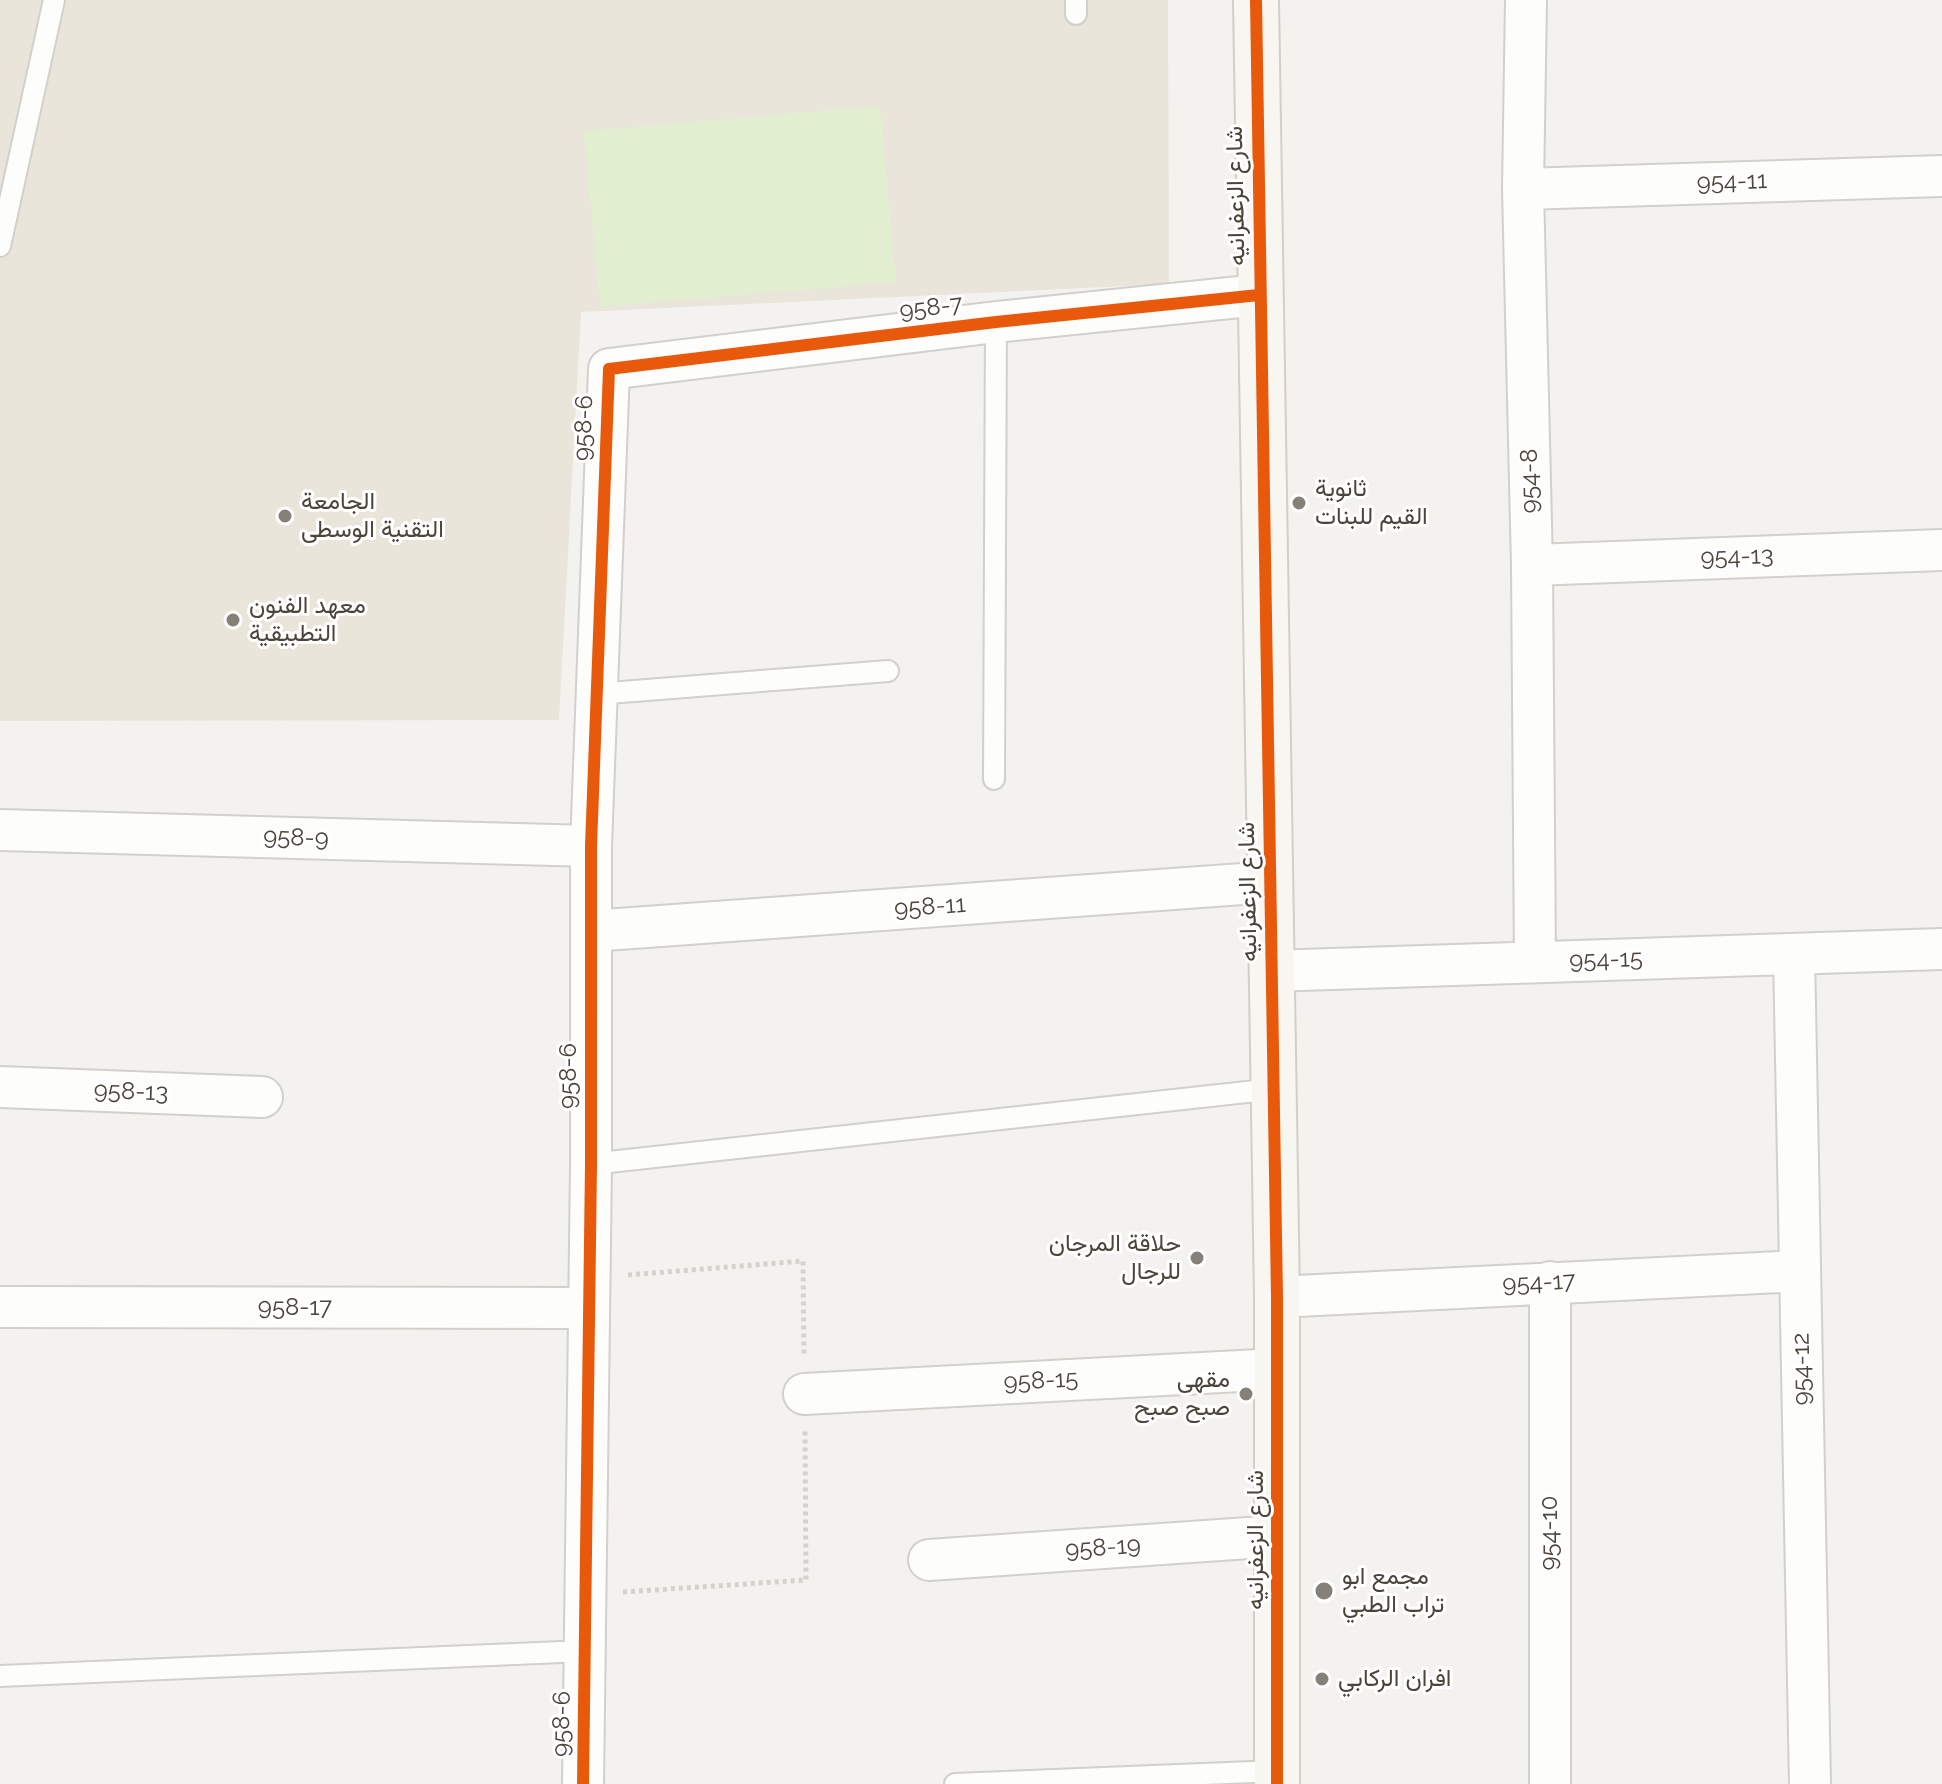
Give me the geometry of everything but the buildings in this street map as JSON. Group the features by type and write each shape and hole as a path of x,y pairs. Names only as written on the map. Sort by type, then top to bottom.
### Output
{"street":[{"name":"شارع الزعفرانيه","path":"1256,0 1278,1369 1277,1778"},
{"name":"954-8","path":"1526,0 1523,189 1532,565 1535,962"},
{"name":"954-11","path":"1523,189 1942,176"},
{"name":"958-7","path":"609,369 996,322 1259,295"},
{"name":"958-6","path":"583,1784 590,1293 591,846 609,369"},
{"name":"954-13","path":"1532,565 1942,550"},
{"name":"958-9","path":"0,830 591,846"},
{"name":"958-11","path":"591,931 1270,882"},
{"name":"954-15","path":"1271,971 1942,949"},
{"name":"954-12","path":"1794,954 1810,1784"},
{"name":"958-13","path":"0,1087 262,1097"},
{"name":"954-17","path":"1277,1297 1800,1271"},
{"name":"954-10","path":"1550,1282 1550,1784"},
{"name":"958-17","path":"0,1307 590,1293"},
{"name":"958-15","path":"804,1394 1278,1369"},
{"name":"958-19","path":"929,1560 1278,1536"}],"lane":[{"path":"0,246 54,0"},
{"path":"994,779 996,322"},
{"path":"596,694 888,671"},
{"path":"591,1164 1274,1089"},
{"path":"0,1676 585,1651"},
{"path":"955,1784 1277,1778"}],"path":[{"path":"586,1594 806,1580 803,1261 590,1293"}],"shaded area":[{"name":"الجامعة التقنية الوسطى","path":"0,0 1168,0 1169,284 581,312 559,720 0,721"}],"green space":[{"path":"880,106 896,282 600,307 584,131"}],"cycle path":[{"path":"1256,0 1277,1297 1277,1784"},
{"path":"583,1784 591,1164 591,846 609,369 996,322 1259,295"}],"place":[{"name":"ثانوية القيم للبنات","path":"1299,503"},
{"name":"الجامعة التقنية الوسطى","path":"285,516"},
{"name":"معهد الفنون التطبيقية","path":"233,620"},
{"name":"حلاقة المرجان للرجال","path":"1197,1258"},
{"name":"مقهى صبح صبح","path":"1246,1394"},
{"name":"مجمع ابو تراب الطبي","path":"1324,1591"},
{"name":"افران الركابي","path":"1322,1679"}]}
